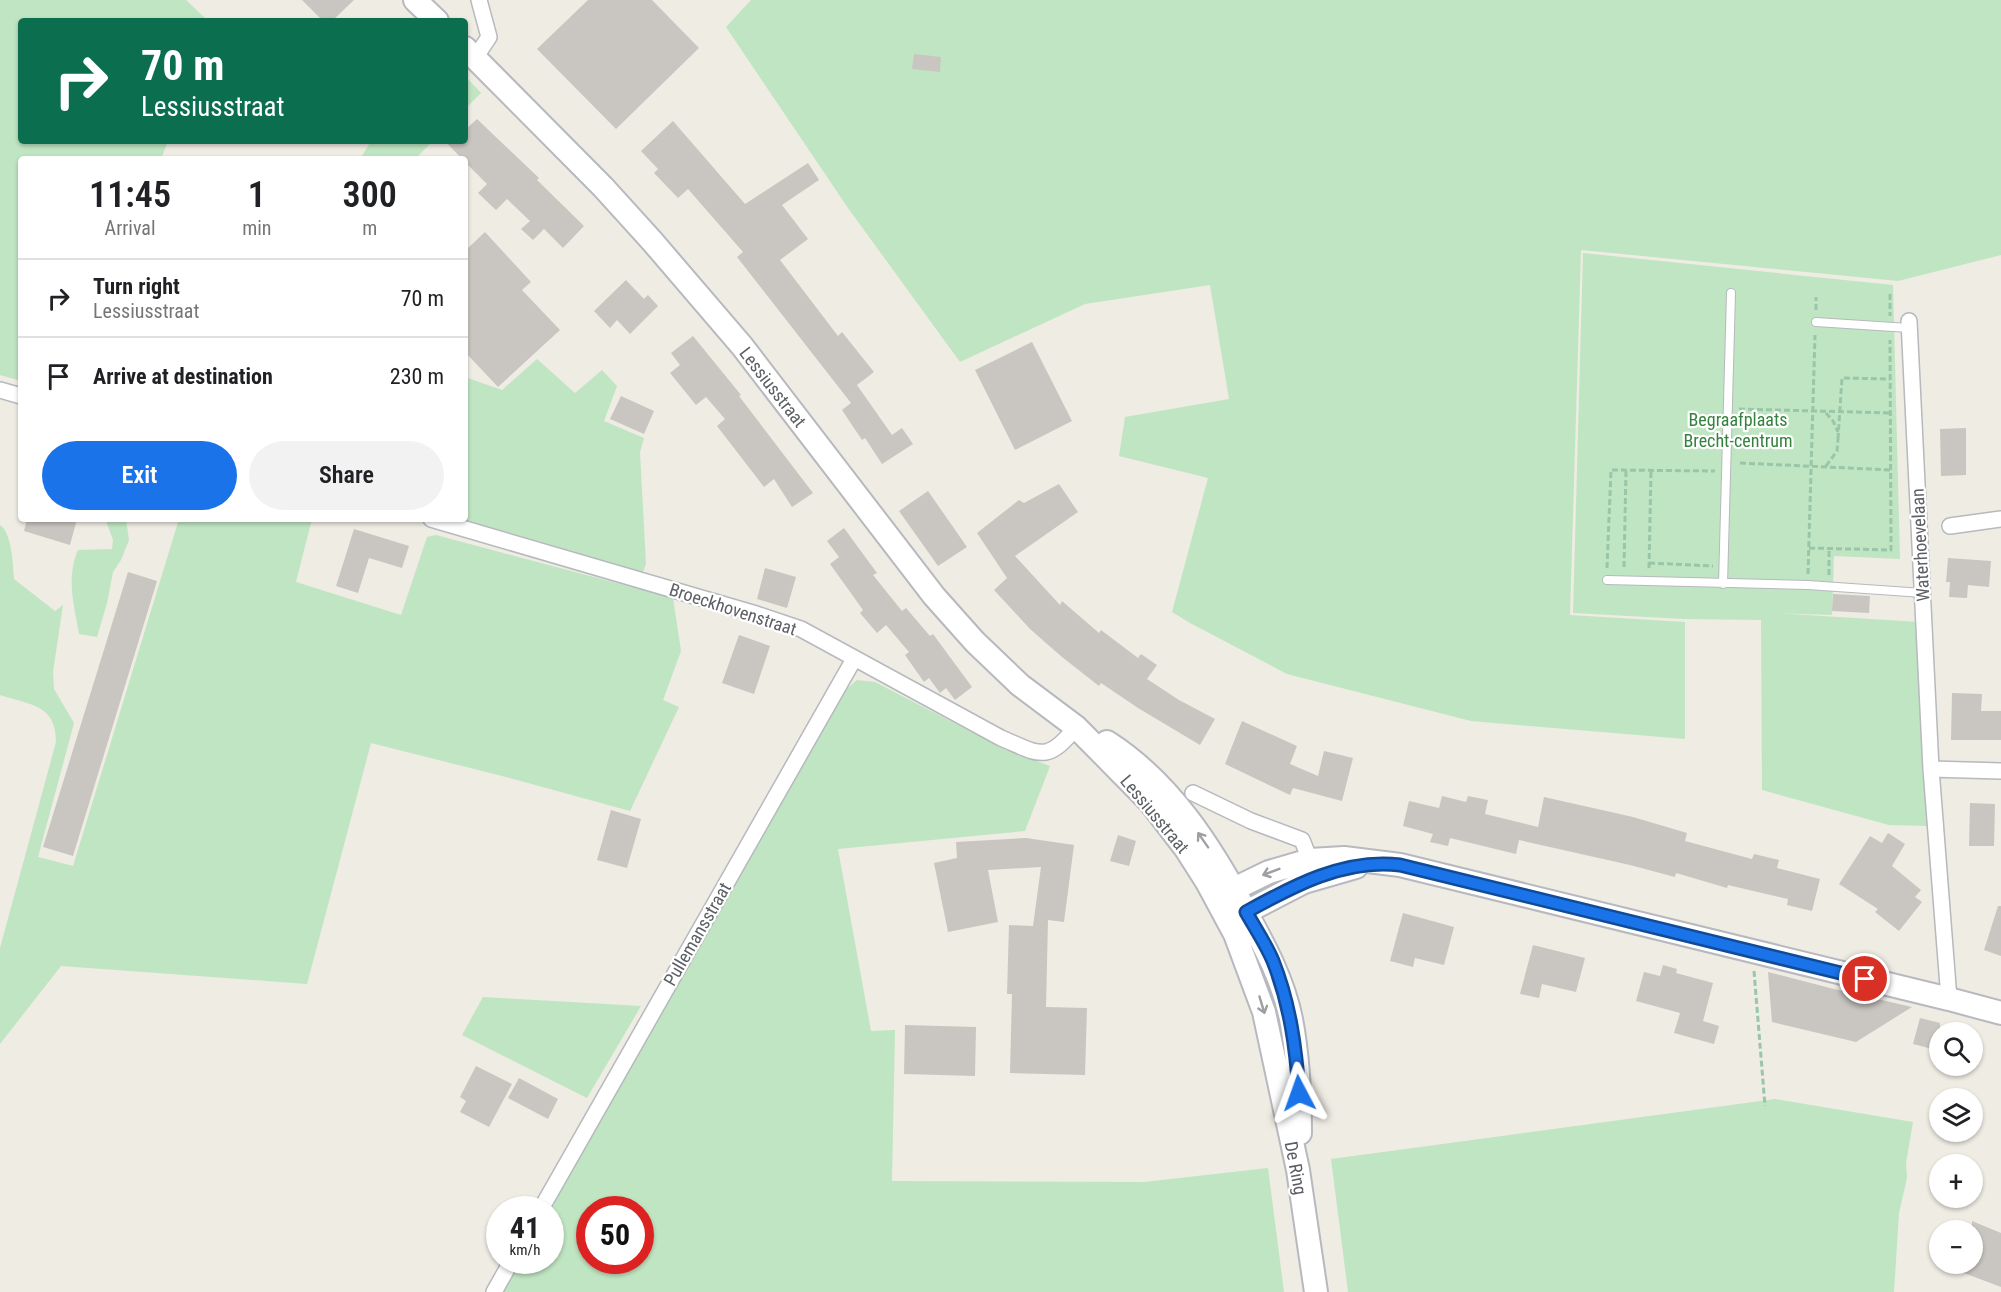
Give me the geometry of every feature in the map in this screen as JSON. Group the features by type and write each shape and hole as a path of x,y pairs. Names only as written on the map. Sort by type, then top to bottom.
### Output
{"main road":[{"path":"415,0 434,18"},
{"name":"Lessiusstraat","path":"470,53 603,187 675,267 742,346 934,596 975,642 1020,685 1076,727 1141,792 1186,849 1223,910"},
{"name":"Lessiusstraat","path":"1076,727 1120,750 1155,780 1191,822 1246,912"},
{"path":"1381,862 1338,871 1304,882 1246,912 1223,910 1234,889 1269,872 1310,860 1344,858 1381,862 2001,1013"},
{"name":"De Ring","path":"1223,910 1242,950 1261,1002 1271,1041 1298,1170 1316,1292"},
{"path":"1246,912 1272,959 1290,1018 1299,1093 1298,1170"}],"street":[{"path":"470,53 489,37 479,0"},
{"name":"Waterhoevelaan","path":"1909,325 1931,769 1949,999"},
{"path":"0,390 18,395"},
{"path":"1950,526 2001,519"},
{"name":"Broeckhovenstraat","path":"441,522 801,629 1001,738 1034,752 1042,754 1052,751 1063,744 1076,727"},
{"name":"Pullemansstraat","path":"548,1196 854,659"},
{"path":"1931,769 2001,771"},
{"path":"1192,793 1251,821 1302,840 1310,860"},
{"path":"494,1292 504,1274"}],"lane":[{"path":"1723,584 1731,293"},
{"path":"1816,322 1890,327 1909,325"},
{"path":"1607,580 1808,585 1923,593"}],"path":[{"path":"1809,548 1892,550 1890,294"},
{"path":"1808,585 1816,297"},
{"path":"1826,466 1837,451 1842,378 1890,379"},
{"path":"1728,409 1891,413"},
{"path":"1825,412 1833,421 1838,439"},
{"path":"1726,462 1891,470"},
{"path":"1607,580 1611,470 1726,471"},
{"path":"1624,581 1626,470"},
{"path":"1649,582 1651,470"},
{"path":"1828,586 1829,549"},
{"path":"1649,563 1723,566"},
{"path":"1752,952 1765,1106"}],"green space":[{"path":"0,0 186,0 205,18 18,18 18,144 167,144 162,156 18,156 18,380 0,375"},
{"path":"751,0 2001,0 2001,255 1898,281 1581,250 1570,615 1685,622 1685,739 1471,721 1287,674 1172,612 1208,478 1119,456 1125,417 1229,399 1210,285 1085,304 960,362 848,208 726,27"},
{"path":"468,79 481,93 468,106"},
{"path":"369,144 430,144 418,156 362,156"},
{"name":"Begraafplaats Brecht-centrum","path":"1583,253 1893,285 1900,559 1834,556 1832,615 1774,613 1919,622 1928,826 1889,825 1762,790 1761,620 1684,619 1573,613"},
{"path":"537,359 575,393 602,370 617,386 604,421 644,438 640,452 646,564 642,574 468,521 468,378 502,390"},
{"path":"106,522 126,522 129,540 113,572 97,637 79,634 72,592 74,560 78,550 112,549 113,540"},
{"path":"178,522 311,522 296,582 401,615 427,537 436,535 673,598 681,651 663,700 679,707 630,811 371,743 307,984 61,966 0,1044 0,948 56,742 55,729 46,713 31,704 0,695 0,525 9,542 14,579 55,611 63,605 53,672 54,689 74,723 38,857 73,866"},
{"path":"857,680 875,682 1006,750 1050,766 1025,831 838,849 871,1031 895,1030 892,1181 1144,1182 1268,1168 1284,1292 502,1292 512,1274 564,1274 564,1196 556,1196 842,693"},
{"path":"483,997 641,1006 587,1098 462,1035"},
{"path":"1775,1099 1913,1122 1906,1163 1907,1178 1899,1213 1894,1292 1348,1292 1331,1159"}],"building":[{"path":"302,0 354,0 335,18 320,18"},
{"path":"588,0 652,0 699,48 616,129 537,49"},
{"path":"914,54 941,57 940,72 912,69"},
{"path":"477,119 539,178 537,180 584,226 563,248 544,229 533,240 521,229 530,221 507,199 496,210 478,193 487,184 468,165 468,156 459,156 448,144 468,144 468,127"},
{"path":"673,121 745,204 808,163 819,180 782,205 808,239 780,260 838,336 842,332 874,372 857,385 892,435 902,428 913,444 882,464 865,438 862,440 842,410 851,403 737,257 743,252 688,189 678,198 654,173 658,169 641,151"},
{"path":"485,232 531,282 522,290 560,330 498,387 468,355 468,248"},
{"path":"626,280 644,299 648,295 658,306 630,334 617,320 610,328 594,311"},
{"path":"693,336 741,395 739,396 813,493 792,507 774,479 764,487 717,426 725,419 706,397 696,405 670,373 680,365 671,353"},
{"path":"1032,342 1072,421 1015,450 975,370"},
{"path":"621,396 654,411 644,434 610,419"},
{"path":"1966,428 1966,475 1941,476 1940,429"},
{"path":"1059,484 1078,512 1015,556 1060,605 1062,601 1099,633 1101,630 1138,658 1141,654 1157,665 1147,679 1179,700 1215,719 1200,745 1101,683 1099,686 1030,629 994,590 1007,578 977,533 1019,500 1024,503"},
{"path":"928,491 967,547 938,566 899,511"},
{"path":"26,522 76,522 70,545 24,531"},
{"path":"844,528 877,573 873,575 902,611 906,608 930,636 933,634 972,687 955,700 946,688 940,693 929,678 924,682 905,655 909,652 886,625 877,633 860,613 863,610 830,564 839,557 827,541"},
{"path":"354,529 409,546 402,568 369,558 358,593 336,586"},
{"path":"1948,558 1991,561 1989,587 1968,585 1967,598 1949,597 1950,582 1946,582"},
{"path":"765,568 796,577 787,608 757,599"},
{"path":"128,572 157,581 73,856 43,847"},
{"path":"1833,594 1870,596 1869,613 1832,611"},
{"path":"739,635 770,646 754,694 722,683"},
{"path":"1952,693 1982,694 1981,711 2001,711 2001,740 1951,740"},
{"path":"1242,721 1297,746 1290,764 1318,776 1324,751 1353,758 1342,801 1293,788 1290,795 1225,764"},
{"path":"1442,796 1466,802 1468,796 1488,800 1485,814 1538,827 1544,797 1633,817 1687,833 1685,841 1752,859 1754,854 1779,860 1777,868 1820,879 1812,911 1787,905 1788,899 1728,885 1727,888 1676,873 1675,877 1519,840 1516,854 1450,838 1448,846 1430,842 1433,834 1403,826 1409,801 1439,808"},
{"path":"1970,803 1995,804 1994,846 1969,846"},
{"path":"611,810 641,819 627,868 597,860"},
{"path":"1888,833 1905,844 1892,866 1921,890 1915,897 1922,902 1899,931 1875,912 1878,909 1839,884 1870,836 1882,843"},
{"path":"1118,835 1136,841 1129,866 1110,861"},
{"path":"1026,838 1074,845 1064,922 1048,920 1046,1007 1087,1008 1085,1075 1010,1073 1012,994 1007,994 1009,925 1033,926 1041,867 988,870 998,922 948,932 934,863 957,858 956,842"},
{"path":"1998,906 2001,906 2001,956 1984,950"},
{"path":"1403,913 1454,927 1444,965 1415,958 1413,967 1390,961"},
{"path":"1533,945 1585,958 1576,992 1542,984 1539,998 1520,994"},
{"path":"1663,965 1677,969 1676,973 1713,983 1703,1021 1719,1026 1714,1044 1674,1033 1680,1013 1636,1001 1644,972 1660,976"},
{"path":"1768,972 1912,1007 1856,1042 1772,1022"},
{"path":"1920,1018 1936,1022 1929,1022 1929,1048 1913,1044"},
{"path":"905,1025 976,1027 975,1076 904,1074"},
{"path":"476,1066 512,1084 489,1127 460,1112 466,1101 460,1097"},
{"path":"519,1078 558,1099 548,1119 508,1098"},
{"path":"1983,1226 2001,1233 2001,1287 1967,1274 1983,1274"}],"route":[{"path":"1299,1093 1296,1053 1283,991 1272,959 1246,912 1288,889 1321,876 1381,862 1865,979"}]}
